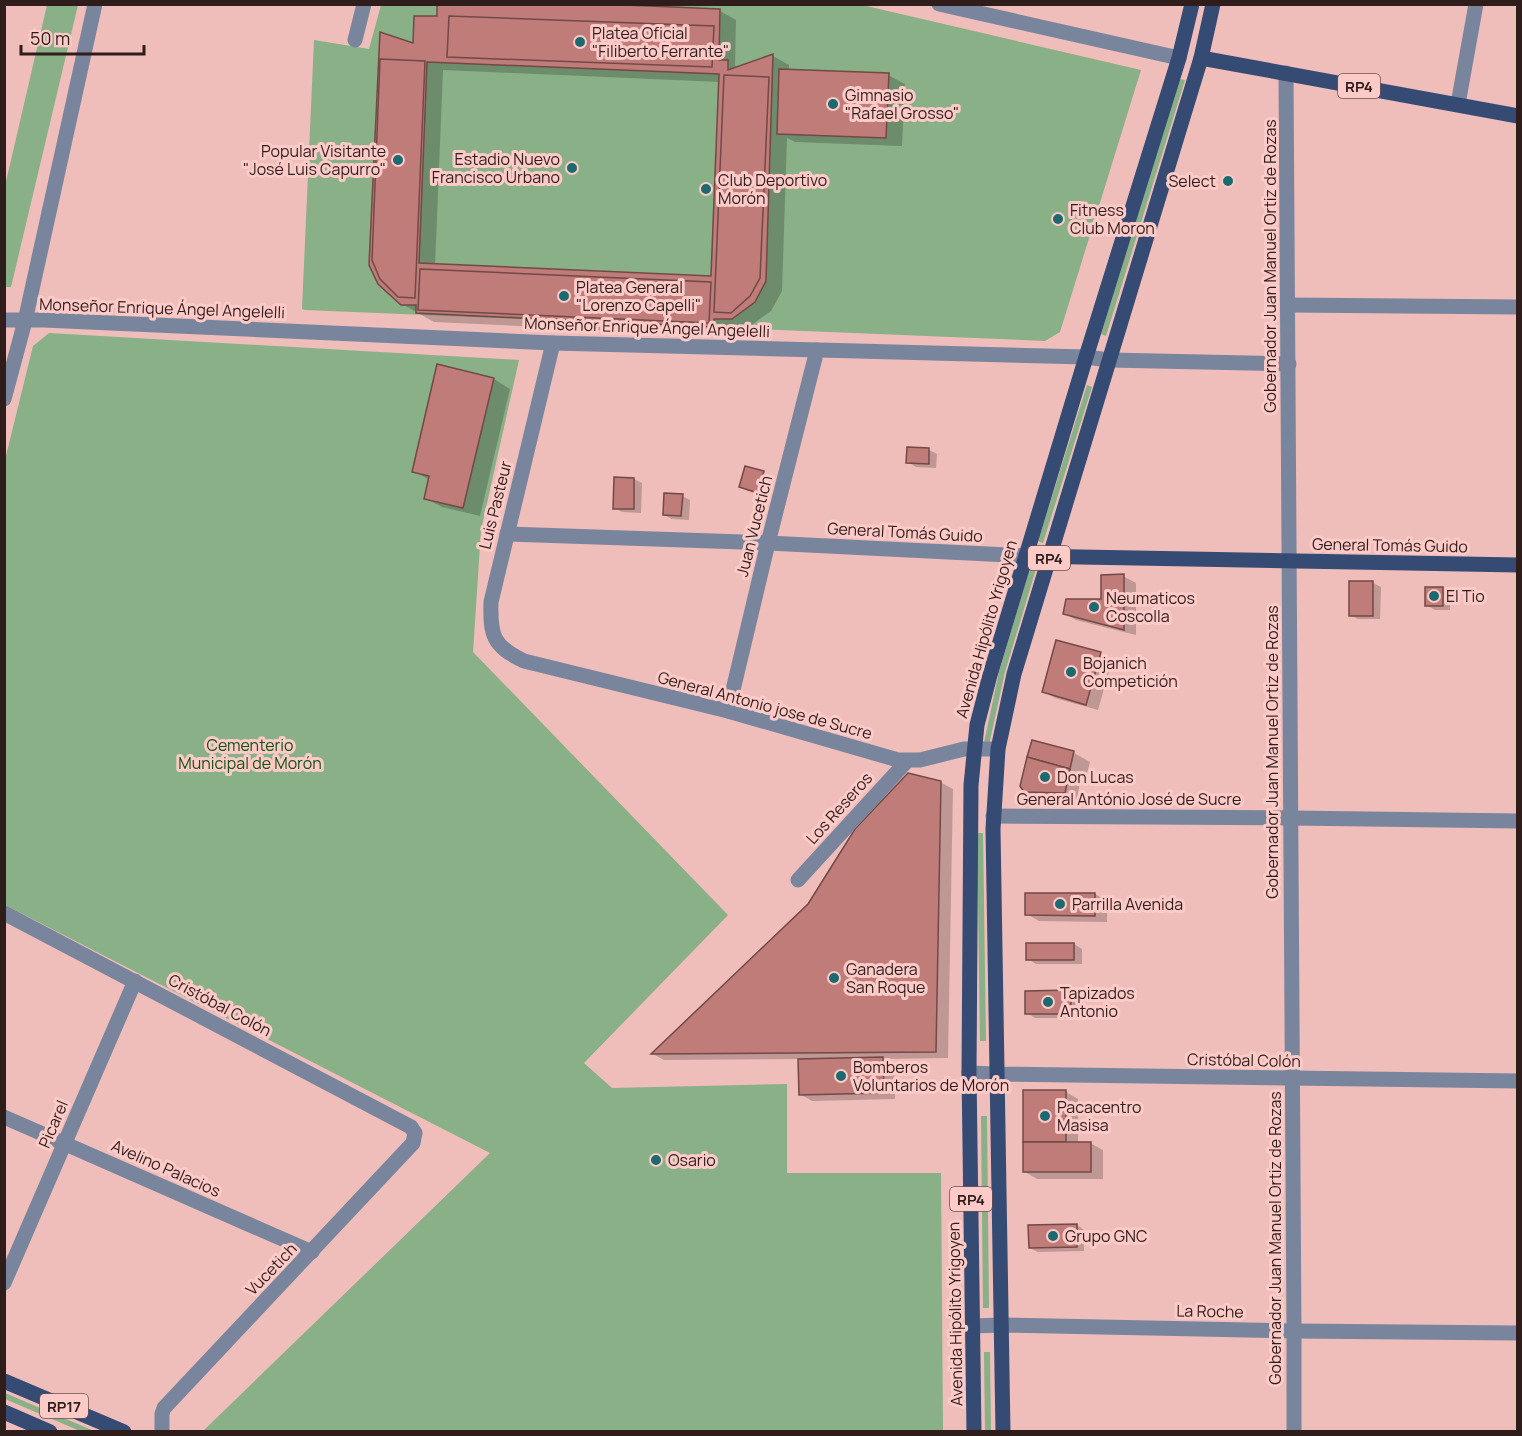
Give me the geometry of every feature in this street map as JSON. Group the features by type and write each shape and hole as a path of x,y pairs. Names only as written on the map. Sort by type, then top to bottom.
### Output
{"main road":[{"name":"Avenida Hipólito Yrigoyen","path":"974,1431 969,1073 971,785 977,725 1086,357 1179,58 1192,4"},
{"path":"1201,58 1213,4"},
{"name":"RP4","path":"1003,1431 993,816 998,749 1014,674 1201,58 1518,116"},
{"name":"General Tomás Guido","path":"1026,556 1518,565"},
{"name":"RP17","path":"4,1382 124,1431"},
{"name":"RP17","path":"4,1413 50,1431"}],"street":[{"path":"4,399 25,321 95,4"},
{"path":"355,40 363,4"},
{"path":"939,4 1179,58"},
{"path":"1458,104 1476,4"},
{"name":"Gobernador Juan Manuel Ortiz de Rozas","path":"1286,73 1294,1431"},
{"path":"1289,305 1518,307"},
{"name":"Monseñor Enrique Ángel Angelelli","path":"4,320 553,344 1289,364"},
{"name":"Luis Pasteur","path":"524,662 503,649 495,637 490,622 491,602 553,344"},
{"name":"Juan Vucetich","path":"728,711 817,350"},
{"name":"General Tomás Guido","path":"507,534 768,543 1026,556"},
{"name":"General Antonio jose de Sucre","path":"524,662 728,711 884,757 907,761 974,748 998,749"},
{"name":"Los Reseros","path":"798,880 907,761"},
{"name":"General António José de Sucre","path":"993,816 1518,821"},
{"name":"Cristóbal Colón","path":"4,913 411,1127 415,1133"},
{"name":"Picarel","path":"4,1283 135,981"},
{"name":"Cristóbal Colón","path":"969,1073 1518,1081"},
{"name":"Avelino Palacios","path":"4,1118 312,1252"},
{"name":"Vucetich","path":"162,1431 164,1408 413,1143 415,1133"},
{"name":"La Roche","path":"973,1326 1518,1333"}],"green space":[{"path":"47,5 78,5 11,287 5,287 5,186"},
{"name":"Club Deportivo Morón","path":"381,5 862,5 1141,70 1060,332 1045,341 305,310 302,309 314,40 369,49"},
{"path":"1179,79 1185,80 1106,336 1101,334"},
{"name":"Cementerio Municipal de Morón","path":"49,333 519,360 481,530 473,652 728,915 584,1063 612,1088 787,1084 787,1173 941,1173 943,1431 203,1431 490,1153 5,905 4,464 33,346"},
{"path":"1087,385 1092,387 1043,543 1038,541"},
{"path":"1030,567 1036,569 1005,672 987,754 982,752 999,672"},
{"path":"977,833 983,833 986,1041 980,1041"},
{"path":"981,1116 987,1116 989,1308 983,1308"},
{"path":"984,1352 990,1352 991,1431 985,1431"},
{"path":"5,1393 94,1431 80,1431 5,1399"}],"building":[{"path":"437,4 601,4 720,9 719,60 728,60 728,70 773,54 766,281 755,302 732,319 714,319 714,327 416,313 416,305 401,305 378,284 369,265 380,32 413,43 414,16 437,16","holes":["427,62 719,74 711,276 419,263"]},
{"name":"Platea Oficial \"Filiberto Ferrante\"","path":"449,16 714,26 712,67 447,57"},
{"name":"Popular Visitante \"José Luis Capurro\"","path":"380,59 425,61 415,298 398,297 380,279 372,260"},
{"name":"Gimnasio \"Rafael Grosso\"","path":"779,69 889,73 886,138 777,134"},
{"path":"724,75 769,77 760,278 750,296 731,313 714,312"},
{"name":"Platea General \"Lorenzo Capelli\"","path":"420,269 711,282 709,323 418,310"},
{"path":"437,364 494,378 463,508 424,499 429,476 412,472"},
{"path":"907,447 929,448 929,464 906,463"},
{"path":"745,466 764,471 758,493 739,487"},
{"path":"614,477 634,478 634,509 613,509"},
{"path":"664,493 683,494 681,516 663,515"},
{"name":"Neumaticos Coscolla","path":"1124,574 1124,630 1063,614 1066,599 1101,599 1101,575"},
{"path":"1349,581 1373,581 1373,616 1349,616"},
{"name":"El Tio","path":"1425,587 1443,587 1443,606 1425,606"},
{"name":"Bojanich Competición","path":"1056,640 1101,652 1086,705 1042,692"},
{"path":"1032,740 1074,751 1070,769 1027,757"},
{"name":"Don Lucas","path":"1027,757 1070,769 1065,793 1024,792 1020,786"},
{"name":"Ganadera San Roque","path":"908,773 941,781 936,1052 651,1054 808,904 855,829"},
{"name":"Parrilla Avenida","path":"1025,893 1095,893 1095,916 1025,915"},
{"path":"1026,943 1074,943 1074,960 1026,960"},
{"name":"Tapizados Antonio","path":"1071,990 1071,1014 1025,1014 1025,991"},
{"name":"Bomberos Voluntarios de Morón","path":"883,1057 884,1093 799,1095 798,1059"},
{"name":"Pacacentro Masisa","path":"1023,1090 1066,1090 1066,1142 1023,1142"},
{"path":"1023,1142 1091,1142 1091,1172 1023,1172"},
{"name":"Grupo GNC","path":"1077,1224 1077,1247 1029,1248 1028,1225"}],"place":[{"name":"Platea Oficial \"Filiberto Ferrante\"","path":"580,42"},
{"name":"Gimnasio \"Rafael Grosso\"","path":"833,104"},
{"name":"Popular Visitante \"José Luis Capurro\"","path":"398,160"},
{"name":"Estadio Nuevo Francisco Urbano","path":"572,168"},
{"name":"Select","path":"1228,181"},
{"name":"Club Deportivo Morón","path":"706,189"},
{"name":"Fitness Club Moron","path":"1058,219"},
{"name":"Platea General \"Lorenzo Capelli\"","path":"564,296"},
{"name":"El Tio","path":"1434,596"},
{"name":"Neumaticos Coscolla","path":"1094,607"},
{"name":"Bojanich Competición","path":"1071,672"},
{"name":"Don Lucas","path":"1045,777"},
{"name":"Parrilla Avenida","path":"1060,904"},
{"name":"Ganadera San Roque","path":"834,978"},
{"name":"Tapizados Antonio","path":"1048,1002"},
{"name":"Bomberos Voluntarios de Morón","path":"841,1076"},
{"name":"Pacacentro Masisa","path":"1045,1116"},
{"name":"Osario","path":"656,1160"},
{"name":"Grupo GNC","path":"1053,1236"}]}
